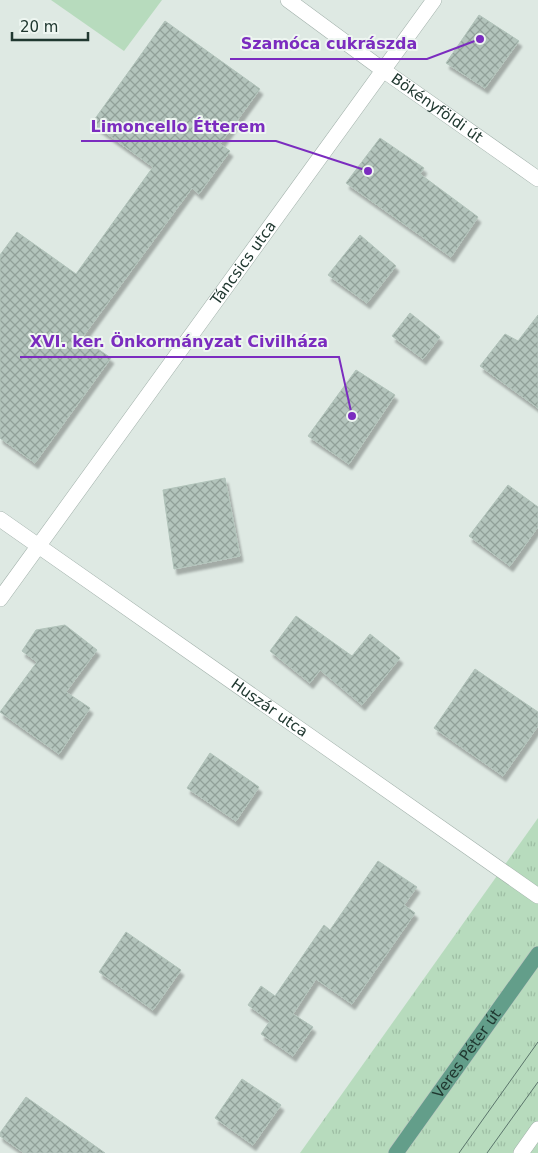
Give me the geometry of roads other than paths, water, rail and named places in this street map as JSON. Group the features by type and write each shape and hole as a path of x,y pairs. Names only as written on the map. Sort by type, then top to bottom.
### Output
{"main road":[{"name":"Veres Péter út","path":"396,1153 538,954"}],"street":[{"name":"Bökényföldi út","path":"288,0 538,179"},
{"name":"Táncsics utca","path":"0,599 434,0"},
{"name":"Huszár utca","path":"0,518 538,896"},
{"path":"521,1153 538,1129"}],"tram line":[{"path":"459,1153 538,1042"},
{"path":"487,1153 538,1082"}],"place":[{"name":"Szamóca cukrászda","path":"480,39"},
{"name":"Limoncello Étterem","path":"368,171"},
{"name":"XVI. ker. Önkormányzat Civilháza","path":"352,416"}]}
